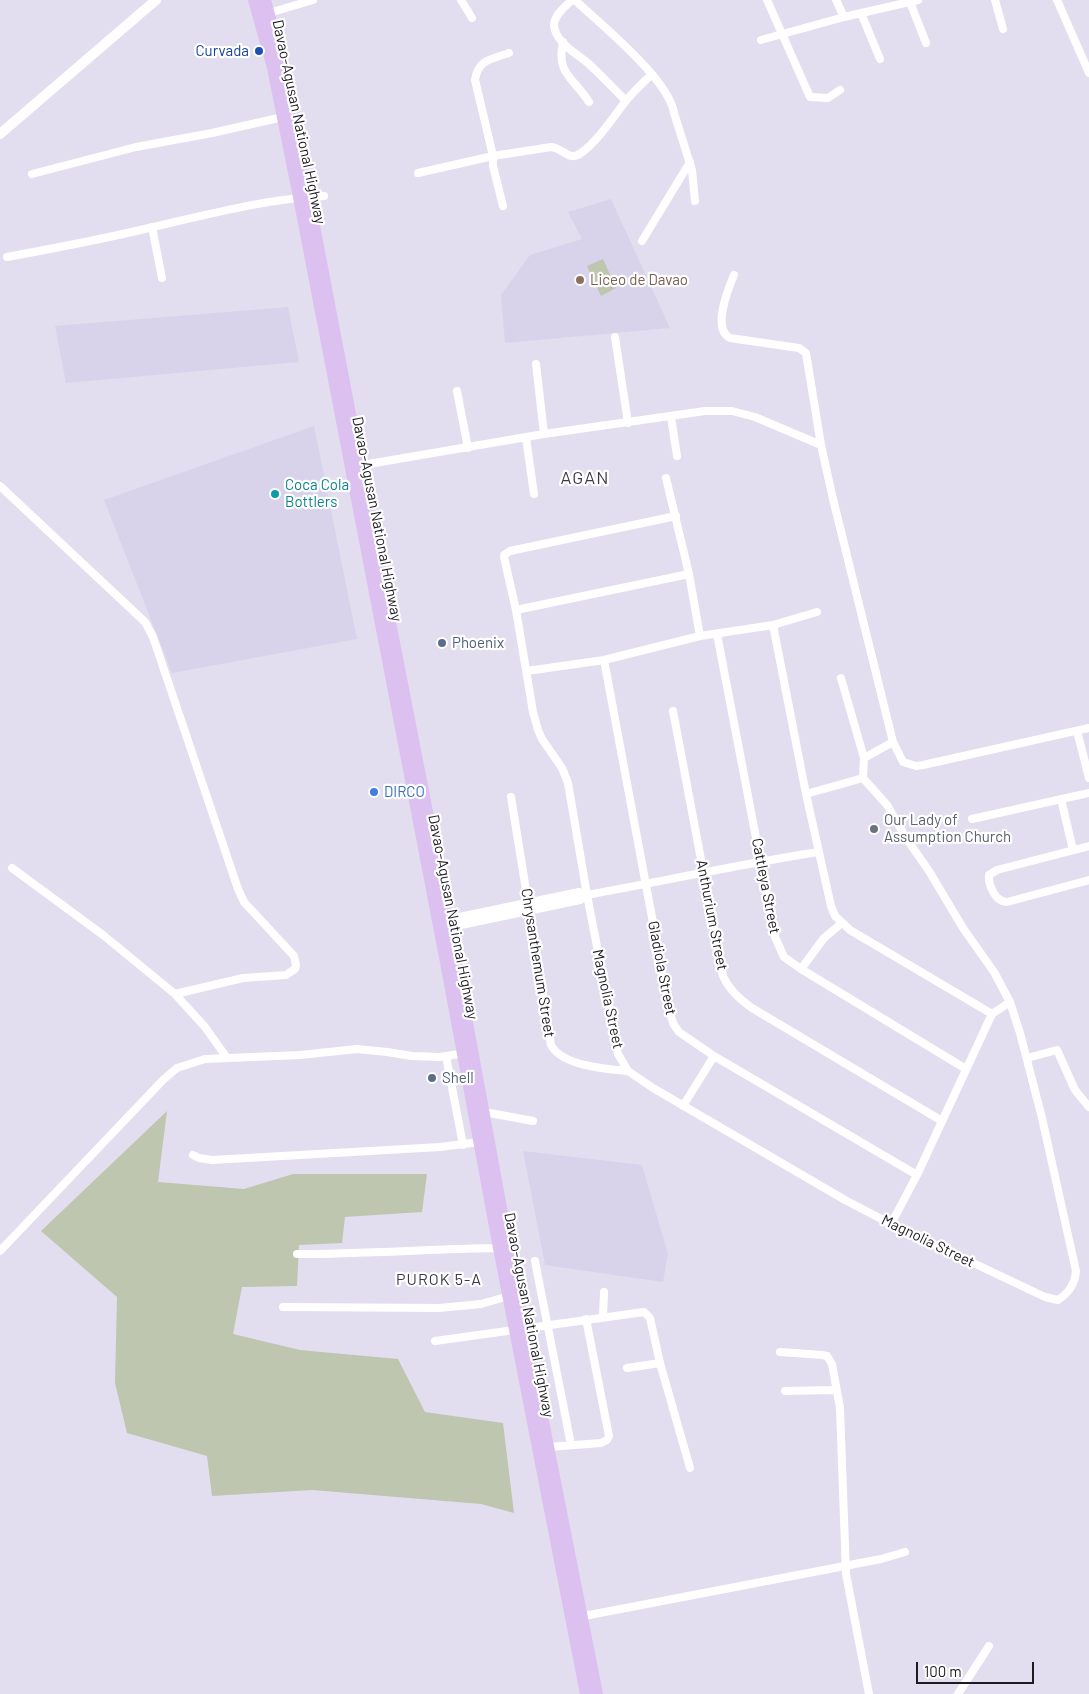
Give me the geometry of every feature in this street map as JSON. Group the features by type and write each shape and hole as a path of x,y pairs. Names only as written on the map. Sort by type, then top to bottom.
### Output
{"highway":[{"name":"Davao-Agusan National Highway","path":"254,0 273,68 283,117 304,197"},
{"name":"Davao-Agusan National Highway","path":"265,0 283,66 304,197 468,1052 478,1142 509,1296 520,1329 548,1446 577,1617 586,1694"},
{"name":"Davao-Agusan National Highway","path":"468,1052 484,1112 520,1329 577,1617 597,1694"}],"main road":[{"path":"0,134 156,0"}],"street":[{"path":"269,13 314,0"},
{"path":"461,0 472,18"},
{"path":"626,101 589,64 562,42 558,36 554,25 560,12 573,0 652,74 673,104 674,113 690,162 695,201"},
{"path":"767,0 810,97 828,98 840,90"},
{"path":"836,0 844,17"},
{"path":"995,0 1003,29"},
{"path":"1057,0 1089,73"},
{"path":"761,40 900,2 914,1 926,43"},
{"path":"861,13 880,59"},
{"path":"562,42 560,56 564,70 589,102"},
{"path":"503,206 475,80 476,71 485,61 509,53"},
{"path":"418,173 493,156 551,147 561,149 570,156 574,156 590,146 626,101 652,74"},
{"path":"32,174 136,147 283,117"},
{"path":"642,241 690,162"},
{"path":"7,257 152,228 249,204 324,196"},
{"path":"152,228 162,278"},
{"path":"734,275 724,304 722,325 724,333 730,338 789,346 803,350 807,359 821,445 893,742 903,762 916,766 1089,728"},
{"path":"615,337 628,422"},
{"path":"536,364 544,434"},
{"path":"457,391 468,448"},
{"path":"356,467 544,434 705,411 737,412 777,425 821,445"},
{"path":"671,416 677,456"},
{"path":"526,438 534,494"},
{"path":"666,478 690,574 700,636"},
{"path":"0,486 145,622 153,637 238,889 244,902 295,960 295,969 286,975 243,978 175,994"},
{"name":"Magnolia Street","path":"676,516 510,550 504,555 538,730 542,740 557,759 568,783 615,1043 618,1054 628,1071 683,1106 838,1196 891,1224 1052,1299 1058,1300 1071,1288 1075,1280 1076,1271 1027,1058"},
{"path":"516,610 690,574"},
{"path":"527,672 604,660 700,636 773,625 817,612"},
{"path":"773,625 818,852 835,916 850,930 992,1014"},
{"name":"Cattleya Street","path":"717,634 761,861 779,946 784,956 801,970 966,1069"},
{"name":"Gladiola Street","path":"604,660 670,1014 674,1024 679,1032 714,1056 917,1174"},
{"path":"841,678 864,758 863,778 887,805 906,838 930,871 963,928 994,972 1010,1002 1027,1058 1058,1050 1075,1090 1089,1107"},
{"name":"Anthurium Street","path":"672,711 723,976 728,987 747,1005 942,1121"},
{"path":"1077,731 1087,760 1089,778"},
{"path":"864,758 893,742"},
{"path":"806,794 863,778"},
{"path":"972,819 1089,793"},
{"name":"Chrysanthemum Street","path":"511,798 551,1045 561,1056 570,1060 628,1071"},
{"path":"1061,799 1072,850"},
{"path":"1089,846 993,872 989,875 988,880 997,899 1003,902 1012,902 1089,880"},
{"path":"444,924 530,907 580,900 587,895 704,874 761,861 818,852"},
{"path":"12,868 103,935 175,994 205,1027 227,1058"},
{"path":"801,970 824,938 842,923"},
{"path":"891,1224 917,1174 992,1014 1010,1002"},
{"path":"0,1251 163,1080 178,1068 190,1062 205,1059 300,1055 357,1049 412,1056 446,1056 468,1052"},
{"path":"446,1056 463,1145"},
{"path":"683,1106 714,1056"},
{"path":"484,1112 533,1121"},
{"path":"193,1155 212,1160 463,1145 478,1142"},
{"path":"297,1254 360,1254 433,1249 499,1248"},
{"path":"535,1261 571,1445"},
{"path":"603,1317 604,1292"},
{"path":"283,1307 349,1309 449,1307 481,1304 509,1296"},
{"path":"435,1342 644,1312 650,1318 660,1363 690,1468"},
{"path":"548,1446 601,1443 607,1440 609,1436 586,1320"},
{"path":"780,1352 822,1354 827,1356 832,1364 842,1419 845,1566 869,1694"},
{"path":"627,1368 660,1363"},
{"path":"785,1391 836,1390"},
{"path":"577,1617 881,1560 905,1552"},
{"path":"958,1694 989,1646"}],"shaded area":[{"name":"Liceo de Davao","path":"611,199 670,328 505,343 501,295 530,255 582,239 568,212"},
{"path":"288,307 299,362 66,383 55,326"},
{"path":"314,426 357,639 172,673 104,500"},
{"path":"523,1151 642,1165 668,1254 663,1282 545,1265"}],"green space":[{"path":"603,259 616,288 601,296 587,266"},
{"path":"167,1111 158,1182 244,1189 293,1174 427,1174 422,1212 345,1217 342,1243 299,1245 297,1286 242,1287 233,1334 300,1350 398,1359 425,1412 503,1423 514,1513 481,1504 312,1490 212,1496 207,1456 127,1433 115,1383 117,1297 41,1231"}],"place":[{"name":"Curvada","path":"259,51"},
{"name":"Liceo de Davao","path":"580,280"},
{"name":"Coca Cola Bottlers","path":"275,494"},
{"name":"Phoenix","path":"442,643"},
{"name":"DIRCO","path":"374,792"},
{"name":"Our Lady of Assumption Church","path":"874,829"},
{"name":"Shell","path":"432,1078"}],"district":[{"name":"AGAN","path":"585,478"},
{"name":"PUROK 5-A","path":"439,1280"}]}
